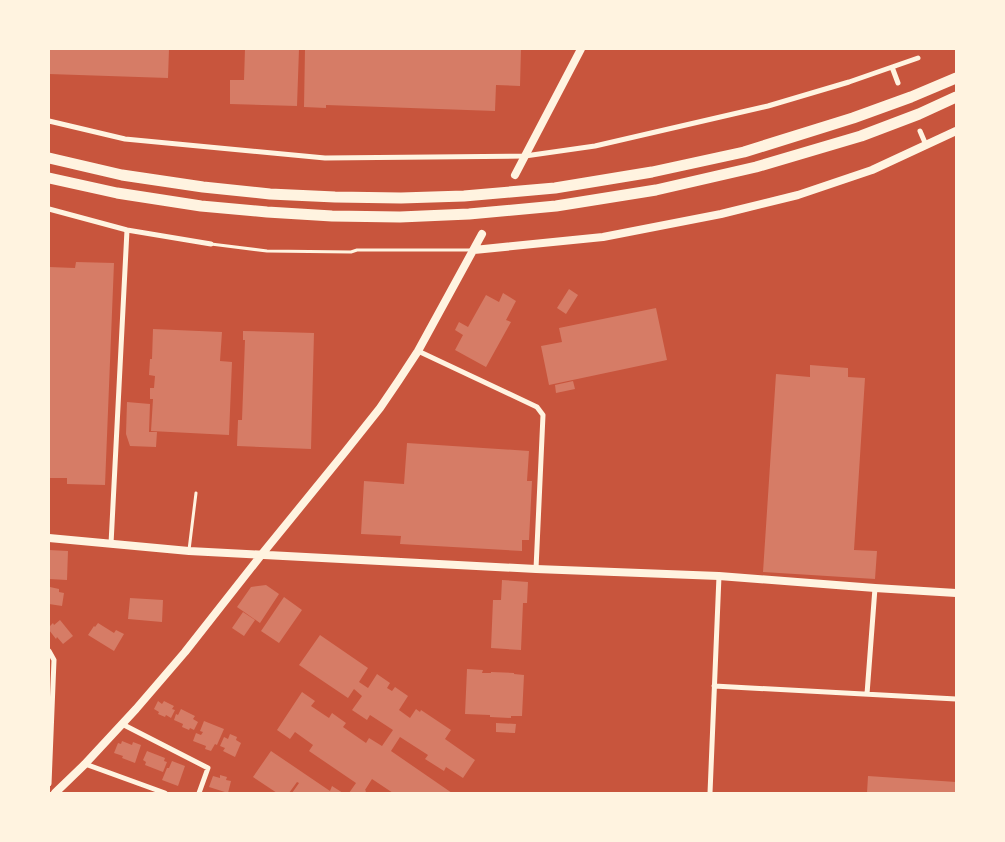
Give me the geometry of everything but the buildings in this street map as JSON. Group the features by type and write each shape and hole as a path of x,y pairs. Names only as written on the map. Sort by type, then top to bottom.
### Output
{"highway":[{"path":"49,158 122,175 203,187 270,194 401,198 464,196 555,188 652,172 744,152 853,118 956,78"},
{"path":"49,178 117,193 201,206 267,212 332,216 469,214 556,206 656,190 756,167 861,136 919,114 956,97"}],"street":[{"path":"515,174 581,49"},
{"path":"49,121 125,140 325,158 525,156 595,146 768,106 849,82 918,58"},
{"path":"892,67 898,83"},
{"path":"920,131 926,145"},
{"path":"474,250 603,237 720,214 798,195 863,173 956,131"},
{"path":"49,209 127,230 211,244"},
{"path":"111,544 127,230"},
{"path":"55,793 122,724 185,652 380,408 418,350 482,234"},
{"path":"418,350 537,407 543,415 536,569"},
{"path":"49,538 189,551 536,569 719,576 956,593"},
{"path":"710,793 719,576"},
{"path":"867,694 875,588"},
{"path":"49,651 54,660 49,784"},
{"path":"714,686 956,699"},
{"path":"122,724 208,768 199,793"},
{"path":"85,764 165,793"}],"lane":[{"path":"211,244 267,251 474,250"},
{"path":"189,551 196,493"}]}
